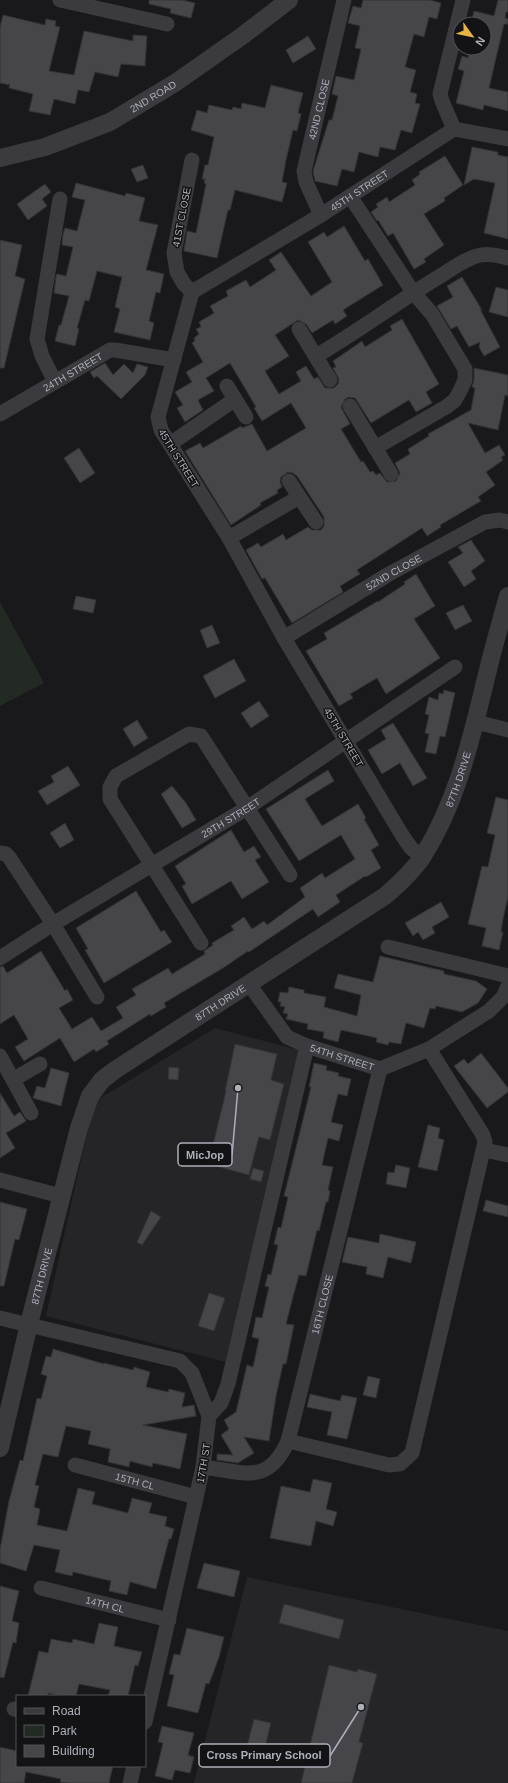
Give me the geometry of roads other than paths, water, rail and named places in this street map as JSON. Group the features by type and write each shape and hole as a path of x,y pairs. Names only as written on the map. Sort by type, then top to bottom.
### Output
{"street":[{"path":"60,0 167,24"},
{"name":"2ND ROAD","path":"0,158 45,147 110,122 175,83 242,36 289,0"},
{"name":"42ND CLOSE","path":"321,215 306,182 304,171 344,0"},
{"path":"463,0 440,94 442,101 454,129 508,139"},
{"name":"45TH STREET","path":"422,857 411,848 402,834 284,638 229,538 161,430 158,417 192,292 321,215 454,129"},
{"name":"41ST CLOSE","path":"192,160 174,252 177,272 184,284 192,292"},
{"path":"350,196 413,292 432,314 465,369 465,380 455,400 446,407 375,448"},
{"path":"55,382 42,356 38,339 60,199"},
{"path":"316,356 413,292 465,261 480,255 491,254 508,258"},
{"path":"299,329 330,380"},
{"name":"24TH STREET","path":"0,414 110,350 174,360"},
{"path":"227,386 234,400 246,417"},
{"path":"170,444 234,400"},
{"path":"350,406 391,474"},
{"path":"289,481 316,522"},
{"path":"229,538 299,497"},
{"name":"52ND CLOSE","path":"284,638 389,574 485,522 500,520 508,522"},
{"name":"87TH DRIVE","path":"0,1448 61,1196 90,1096 102,1080 115,1070 385,896 404,878 422,857 440,826 454,793 476,722 508,596"},
{"name":"29TH STREET","path":"0,958 247,808 455,667"},
{"path":"476,722 508,730"},
{"path":"200,943 110,799 110,787 116,776 189,734 201,736 290,875"},
{"path":"0,853 6,854 54,924 97,997"},
{"path":"388,947 508,976"},
{"name":"54TH STREET","path":"249,984 287,1037 307,1046 380,1069 429,1049 496,1006 503,997 508,986"},
{"path":"209,1416 221,1403 228,1384 307,1046"},
{"path":"288,1441 389,1466 400,1464 412,1454 485,1142 483,1135 429,1049"},
{"path":"0,1056 14,1079 31,1113"},
{"path":"14,1079 40,1064"},
{"name":"16TH CLOSE","path":"204,1467 256,1474 275,1464 288,1441 380,1069"},
{"path":"484,1150 508,1155"},
{"path":"0,1180 61,1196"},
{"name":"17TH ST","path":"0,1318 180,1361 192,1372 209,1416 204,1467 146,1718"},
{"name":"15TH CL","path":"75,1465 196,1497"},
{"name":"14TH CL","path":"41,1588 169,1620"},
{"path":"130,1783 134,1767"}],"place":[{"name":"MicJop","path":"238,1088"},
{"name":"Cross Primary School","path":"361,1707"}]}
